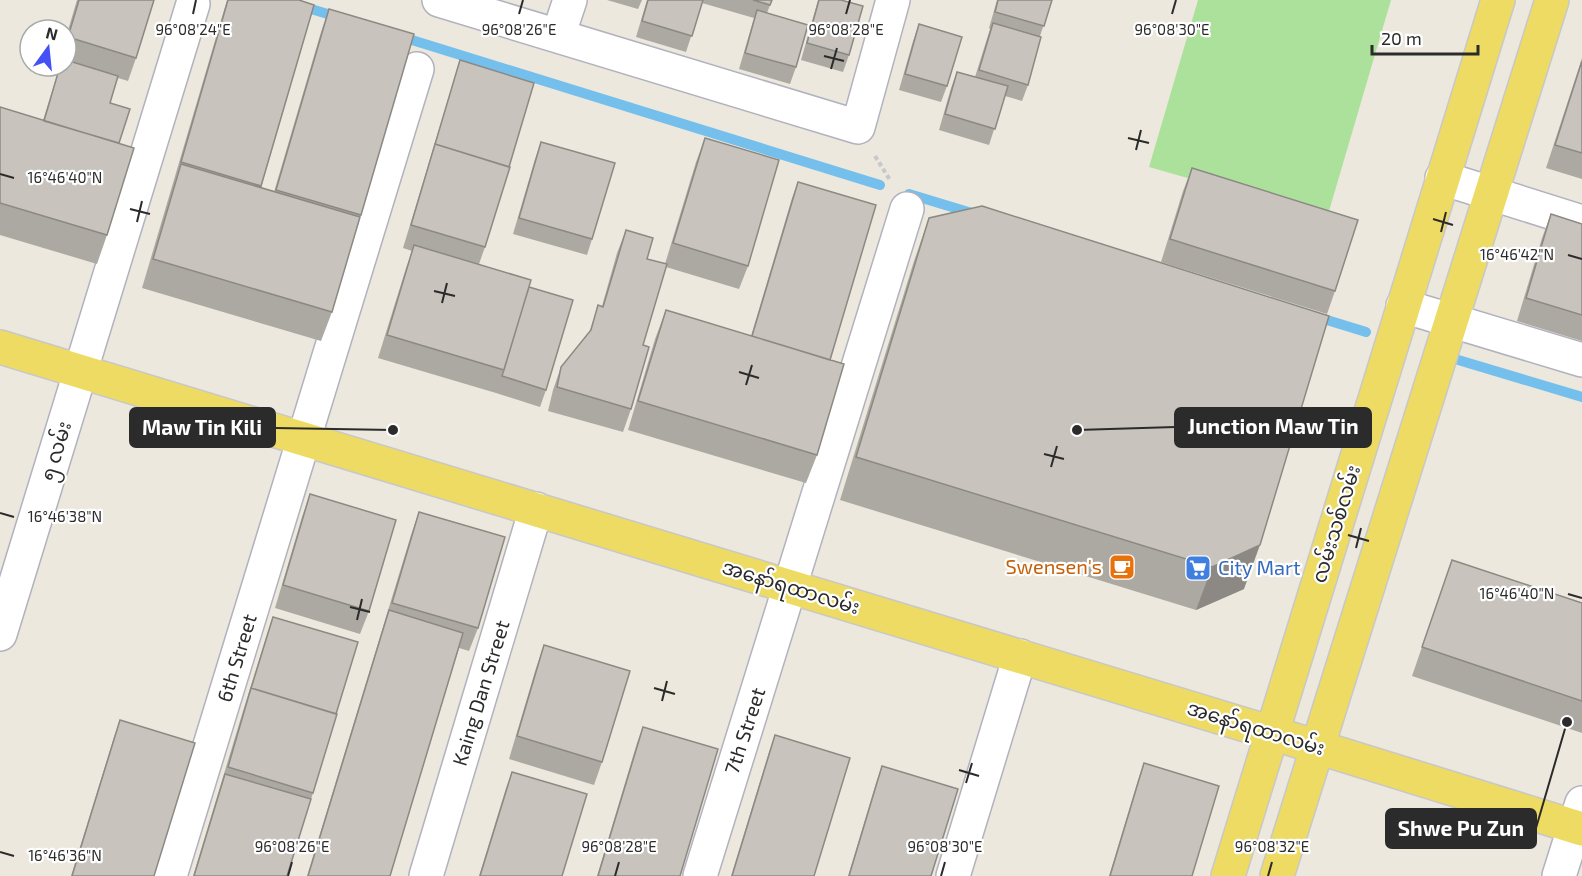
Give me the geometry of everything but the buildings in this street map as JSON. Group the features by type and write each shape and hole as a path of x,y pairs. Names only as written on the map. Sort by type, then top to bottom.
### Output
{"main road":[{"name":"လမ်းသစ်လမ်း","path":"1228,876 1498,0"},
{"path":"1277,876 1552,0"},
{"name":"အနော်ရထာလမ်း","path":"0,347 1318,747 1580,820"}],"street":[{"path":"439,0 858,127 893,0"},
{"path":"558,36 570,0"},
{"name":"၅ လမ်း","path":"0,634 193,4"},
{"name":"6th Street","path":"170,876 417,69"},
{"path":"1442,178 1582,222"},
{"name":"7th Street","path":"700,876 907,209"},
{"path":"1402,306 1582,360"},
{"name":"Kaing Dan Street","path":"426,876 536,509"},
{"path":"953,876 1020,656"},
{"path":"1559,876 1580,820"}],"path":[{"path":"858,127 907,209"}],"green space":[{"path":"1198,0 1391,0 1327,218 1149,167"}],"waterway":[{"path":"281,0 341,18"},
{"path":"399,36 880,185"},
{"path":"909,194 975,214"},
{"path":"1314,316 1366,332"},
{"path":"1455,359 1582,397"}],"place":[{"name":"Maw Tin Kili","path":"393,430"},
{"name":"Junction Maw Tin","path":"1077,430"},
{"name":"Swensen's","path":"1122,567"},
{"name":"City Mart","path":"1198,568"},
{"name":"Shwe Pu Zun","path":"1567,722"}]}
